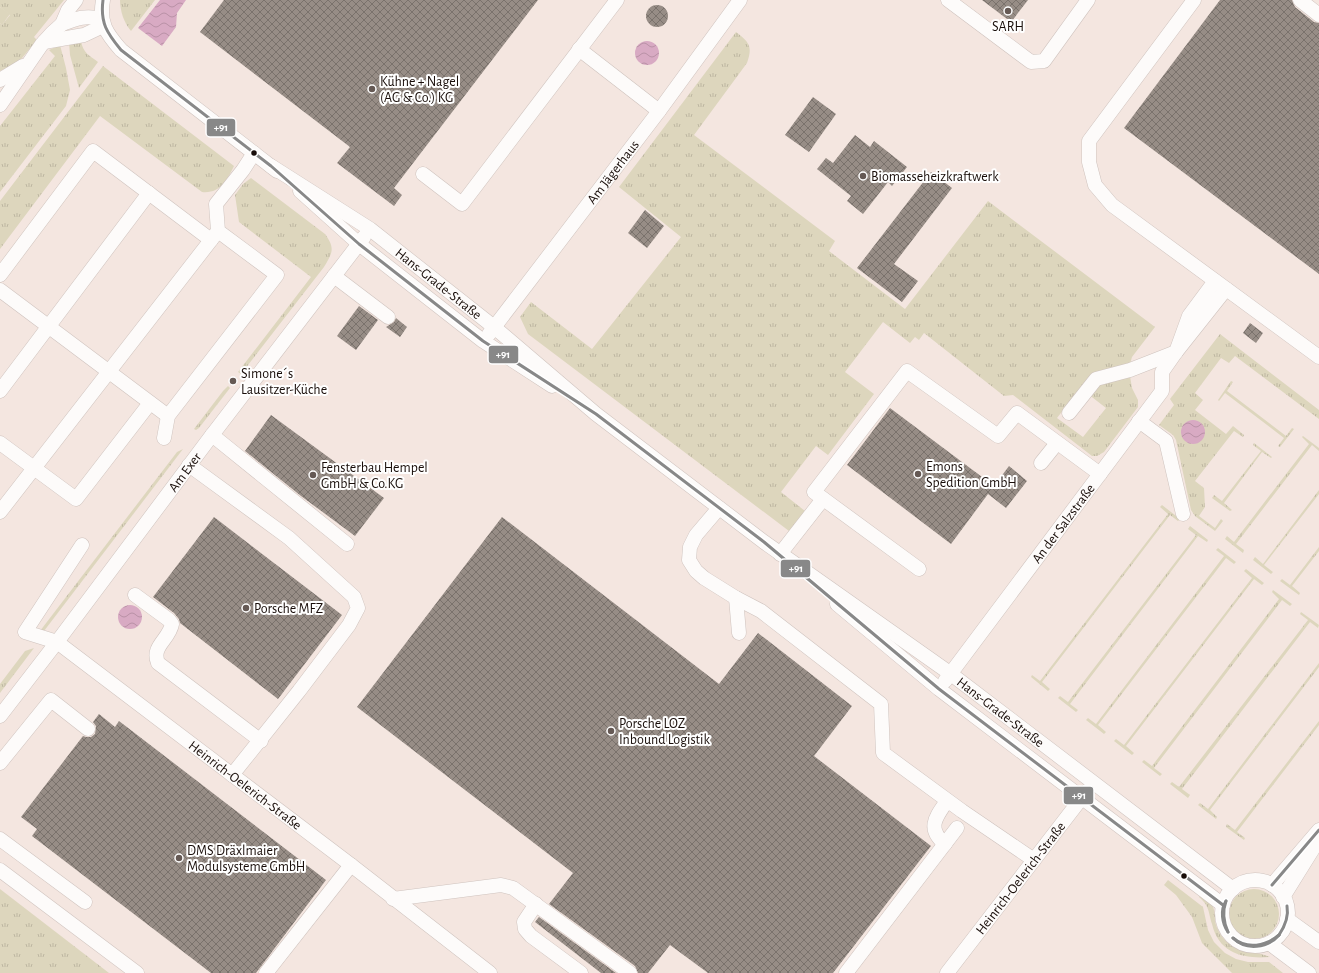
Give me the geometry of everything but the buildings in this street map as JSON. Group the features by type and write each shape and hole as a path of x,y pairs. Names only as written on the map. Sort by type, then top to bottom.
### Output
{"street":[{"path":"62,24 68,10 76,0"},
{"path":"103,0 103,22"},
{"path":"423,174 462,204 616,0"},
{"name":"Am Jägerhaus","path":"483,341 659,111 740,0"},
{"path":"948,0 1031,62 1044,61 1088,0"},
{"path":"1194,0 1089,141 1088,162 1095,185 1112,205 1319,357"},
{"path":"1300,0 1319,14"},
{"path":"0,105 28,62 52,33 62,24 78,18 92,17 103,22"},
{"path":"44,42 84,35 103,22"},
{"name":"Hans-Grade-Straße","path":"103,22 109,37 121,50 271,166 359,244 483,341 596,414"},
{"path":"579,49 659,111"},
{"path":"0,80 28,62"},
{"path":"0,275 93,152 149,193 277,275 168,416 164,438"},
{"path":"0,512 215,236 216,204 243,170 254,153"},
{"name":"Hans-Grade-Straße","path":"271,166 370,229 494,327 596,414 780,554 951,674 1233,889"},
{"path":"0,391 149,193"},
{"name":"Am Exer","path":"0,716 189,465 370,229"},
{"path":"334,276 388,317"},
{"name":"An der Salzstraße","path":"939,690 1162,391 1162,372 1221,285"},
{"path":"0,290 168,416"},
{"path":"1069,413 1096,378 1130,370 1176,352"},
{"path":"920,569 814,492 907,371 998,436 1017,413 1100,474"},
{"path":"0,443 76,499 150,403"},
{"path":"1139,421 1166,441 1183,514"},
{"path":"212,435 347,544"},
{"path":"1041,463 1057,443"},
{"path":"189,465 289,538 354,597 358,608 349,624 260,741 232,775"},
{"path":"780,554 823,499"},
{"path":"719,508 696,536 690,547 689,560 696,571 704,578 761,612 881,704 883,753 947,801 1034,860"},
{"name":"Hans-Grade-Straße","path":"764,542 939,690 1223,905"},
{"name":"Heinrich-Oelerich-Straße","path":"82,545 25,632 57,642 351,865 485,971"},
{"path":"135,595 169,620 172,624 168,634 156,650 155,657 158,663 260,741"},
{"path":"736,598 739,633"},
{"path":"0,763 51,700 88,729"},
{"name":"Heinrich-Oelerich-Straße","path":"947,973 1093,782"},
{"path":"945,844 937,837 934,827 937,816 947,801"},
{"path":"846,973 958,828"},
{"path":"1272,885 1319,830"},
{"path":"0,839 85,902"},
{"path":"1283,897 1319,839"},
{"path":"266,973 351,865"},
{"path":"0,870 137,973"},
{"path":"1252,880 1262,881 1272,885 1283,897 1288,912 1284,929 1277,938 1269,944 1248,946 1238,942 1230,935 1224,926 1222,916 1223,905 1227,896 1233,889 1242,883 1252,880"},
{"path":"393,899 501,885 513,888 630,973"},
{"path":"536,904 524,922 525,929 531,936 581,973"},
{"path":"1287,919 1319,942"},
{"path":"1269,944 1309,973"}],"green space":[{"path":"0,0 64,0 34,37 37,40 17,64 0,71 0,23 2,25 10,15 0,7"},
{"path":"120,0 155,0 131,31 123,17"},
{"path":"0,7 10,14 2,25 0,23"},
{"path":"736,32 749,45 750,52 747,63 694,135 835,241 829,251 905,309 988,201 1155,327 1132,357 1130,364 1092,373 1057,418 1083,437 1106,408 1088,394 1099,382 1130,376 1132,388 1138,400 1138,407 1104,452 1097,456 1092,456 1013,395 1004,396 924,333 919,340 915,337 910,343 883,322 845,372 874,394 828,455 816,446 781,492 805,511 789,531 528,334 520,317 531,302 592,349 681,237 619,187"},
{"path":"81,41 85,51 98,62 79,88 70,55 69,42"},
{"path":"60,45 70,90 66,106 0,192 0,126 55,56 49,50"},
{"path":"103,66 234,166 229,176 222,185 214,191 202,192 100,116 0,249 0,201"},
{"path":"251,178 325,234 332,250 324,267 241,374 238,372 311,277 239,222 235,195 243,184"},
{"path":"1220,334 1319,410 1319,419 1235,356 1229,363 1221,358 1195,393 1203,400 1195,410 1226,434 1233,426 1244,435 1243,437 1234,431 1195,481 1204,488 1205,507 1199,516 1215,528 1221,519 1223,521 1215,531 1195,516 1191,510 1176,440 1173,435 1159,425 1174,405 1170,399"},
{"path":"1231,381 1233,382 1227,391 1286,436 1292,428 1294,429 1280,447 1278,446 1284,438 1225,393 1219,401 1218,400"},
{"path":"228,386 230,388 199,428 196,430 194,429 223,391"},
{"path":"1303,436 1319,448 1319,451 1312,445 1236,544 1244,550 1243,553 1225,539 1227,536 1234,542 1309,444 1302,437"},
{"path":"1254,443 1272,457 1271,458 1262,452 1224,503 1232,510 1230,511 1212,498 1214,495 1222,501 1261,451 1253,445"},
{"path":"183,449 44,631 40,631 177,452"},
{"path":"1319,490 1319,494 1264,565 1273,572 1271,574 1253,560 1255,557 1263,564"},
{"path":"1162,505 1180,519 1178,521 1170,515 1042,682 1050,689 1048,691 1031,677 1032,675 1040,681 1168,514 1160,507"},
{"path":"1190,526 1208,540 1207,542 1198,536 1070,704 1078,710 1076,712 1058,698 1060,696 1068,702 1196,535 1188,529"},
{"path":"1319,547 1319,551 1292,586 1300,593 1299,595 1280,581 1282,579 1290,585"},
{"path":"1218,548 1236,562 1234,564 1226,558 1098,725 1106,732 1104,734 1086,720 1088,718 1096,724 1224,556 1216,550"},
{"path":"1246,569 1264,583 1262,585 1254,579 1126,746 1134,753 1132,755 1114,741 1116,739 1124,745 1252,578 1244,571"},
{"path":"1273,590 1292,604 1290,606 1282,600 1154,768 1162,774 1160,776 1142,762 1144,760 1152,766 1279,599 1272,592"},
{"path":"1301,612 1319,625 1318,628 1310,622 1182,789 1190,795 1188,798 1170,784 1172,782 1179,787 1308,620 1300,614"},
{"path":"34,648 0,693 0,684 25,651"},
{"path":"1319,663 1319,667 1210,810 1217,817 1216,819 1198,805 1200,803 1208,809"},
{"path":"1319,721 1319,725 1237,832 1245,838 1244,840 1226,827 1227,824 1235,830"},
{"path":"1168,880 1203,907 1208,930 1214,942 1225,953 1236,959 1248,962 1269,962 1283,973 1232,973 1202,943 1192,917 1176,895 1164,885"},
{"path":"0,889 109,973 0,973"},
{"path":"1254,889 1263,891 1272,896 1277,905 1279,914 1277,923 1272,932 1263,937 1254,939 1245,937 1236,932 1231,923 1229,914 1231,905 1236,896 1245,891"},
{"path":"1202,894 1213,907 1217,928 1226,941 1237,949 1270,957 1251,957 1242,955 1227,948 1220,942 1215,934 1208,909 1203,900 1199,897"}],"water":[{"path":"160,0 186,0 177,13 176,27 162,46 138,28"},
{"path":"647,41 656,44 659,53 656,62 647,65 638,62 635,53 638,44"},
{"path":"1193,420 1202,423 1205,432 1202,441 1193,444 1184,441 1181,432 1184,423"},
{"path":"130,605 139,608 142,617 139,626 130,629 121,626 118,617 121,608"}],"transit line":[{"name":"+91","path":"103,0 103,15 108,33 121,50 271,166 359,244 483,341 596,414 764,542 939,689 1223,905"},
{"name":"+91","path":"1272,885 1319,830"},
{"name":"+91","path":"1226,901 1224,916 1228,932"},
{"name":"+91","path":"1226,901 1222,916 1224,925 1228,932"},
{"name":"+91","path":"1279,935 1286,921 1287,906"},
{"name":"+91","path":"1233,938 1244,944 1256,945 1268,942 1279,935"},
{"name":"+91","path":"1233,938 1244,945 1257,946 1269,943 1279,935"}],"place":[{"name":"SARH","path":"1008,11"},
{"name":"Kühne + Nagel (AG & Co.) KG","path":"372,89"},
{"name":"Biomasseheizkraftwerk","path":"863,176"},
{"name":"Simone´s Lausitzer-Küche","path":"233,381"},
{"name":"Emons Spedition GmbH","path":"918,474"},
{"name":"Fensterbau Hempel GmbH & Co.KG","path":"313,475"},
{"name":"Porsche MFZ","path":"246,608"},
{"name":"Porsche LOZ Inbound Logistik","path":"611,731"},
{"name":"DMS Dräxlmaier Modulsysteme GmbH","path":"179,858"}]}
